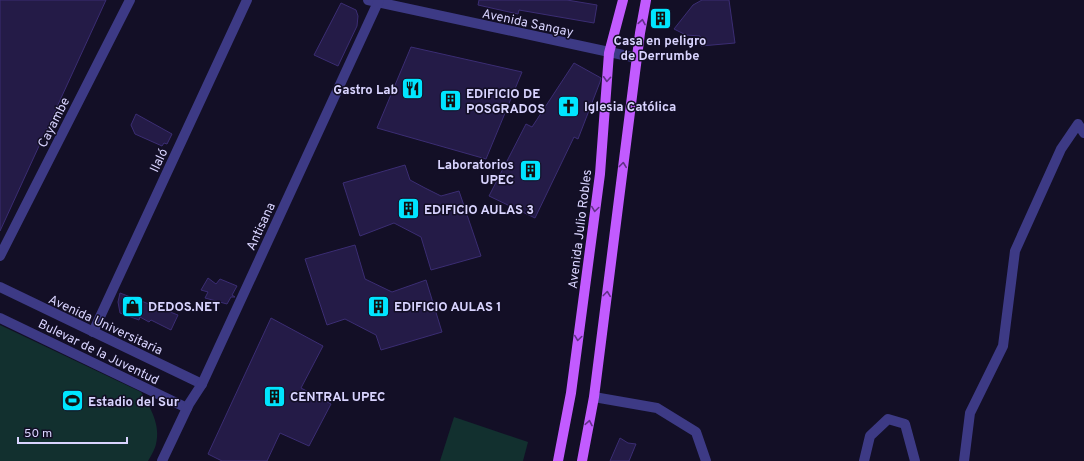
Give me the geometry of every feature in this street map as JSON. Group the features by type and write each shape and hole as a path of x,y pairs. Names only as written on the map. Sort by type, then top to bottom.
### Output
{"main road":[{"name":"Avenida Julio Robles","path":"558,461 571,393 600,174 609,53 623,0"},
{"path":"582,461 594,397 637,58 646,0"}],"street":[{"name":"Cayambe","path":"0,256 130,0"},
{"name":"Ilaló","path":"93,332 247,0"},
{"name":"Avenida Sangay","path":"375,1 637,58"},
{"name":"Antisana","path":"162,461 187,408 202,384 375,1"},
{"path":"964,461 970,413 1003,346 1015,251 1061,149 1078,124 1084,133"},
{"name":"Avenida Universitaria","path":"0,287 202,384"},
{"name":"Bulevar de la Juventud","path":"0,318 187,408"},
{"path":"594,397 657,408 696,432 706,461"},
{"path":"864,461 870,436 888,419 906,424 915,461"}],"green space":[{"name":"Estadio del Sur","path":"0,325 141,392 154,416 157,430 155,446 148,461 0,461"},
{"path":"454,417 528,442 523,461 440,461"}],"building":[{"path":"0,0 106,0 0,231"},
{"path":"479,0 567,0 597,5 594,23 519,10 518,14 478,5"},
{"path":"702,0 729,0 735,43 701,46 700,36 686,35 674,29 693,5"},
{"path":"341,3 356,10 358,16 357,26 338,66 314,55"},
{"name":"EDIFICIO DE POSGRADOS","path":"411,47 522,72 486,159 377,128"},
{"path":"574,63 601,78 600,82 578,139 574,137 535,218 489,196 526,124 532,127"},
{"path":"136,114 172,134 167,144 164,143 162,146 135,134 131,125"},
{"name":"EDIFICIO AULAS 3","path":"405,165 410,180 441,196 459,191 481,256 431,270 421,237 394,223 360,236 343,183"},
{"name":"EDIFICIO AULAS 1","path":"355,245 365,279 392,292 426,280 442,332 381,350 376,335 345,319 327,325 305,259"},
{"path":"208,278 216,284 220,279 237,286 232,295 235,297 231,297 227,304 205,298 208,292 201,290"},
{"path":"120,293 178,315 171,330 151,320 149,322 140,317 139,320 120,313 118,302"},
{"name":"CENTRAL UPEC","path":"271,318 323,346 301,388 331,404 309,446 280,433 267,461 222,461 208,454"},
{"path":"620,438 628,443 636,444 629,461 610,461"}],"place":[{"name":"Casa en peligro de Derrumbe","path":"660,18"},
{"name":"Gastro Lab","path":"413,89"},
{"name":"EDIFICIO DE POSGRADOS","path":"450,100"},
{"name":"Iglesia Católica","path":"568,106"},
{"name":"Laboratorios UPEC","path":"530,171"},
{"name":"EDIFICIO AULAS 3","path":"408,209"},
{"name":"DEDOS.NET","path":"132,306"},
{"name":"EDIFICIO AULAS 1","path":"378,306"},
{"name":"CENTRAL UPEC","path":"275,396"},
{"name":"Estadio del Sur","path":"73,401"}]}
